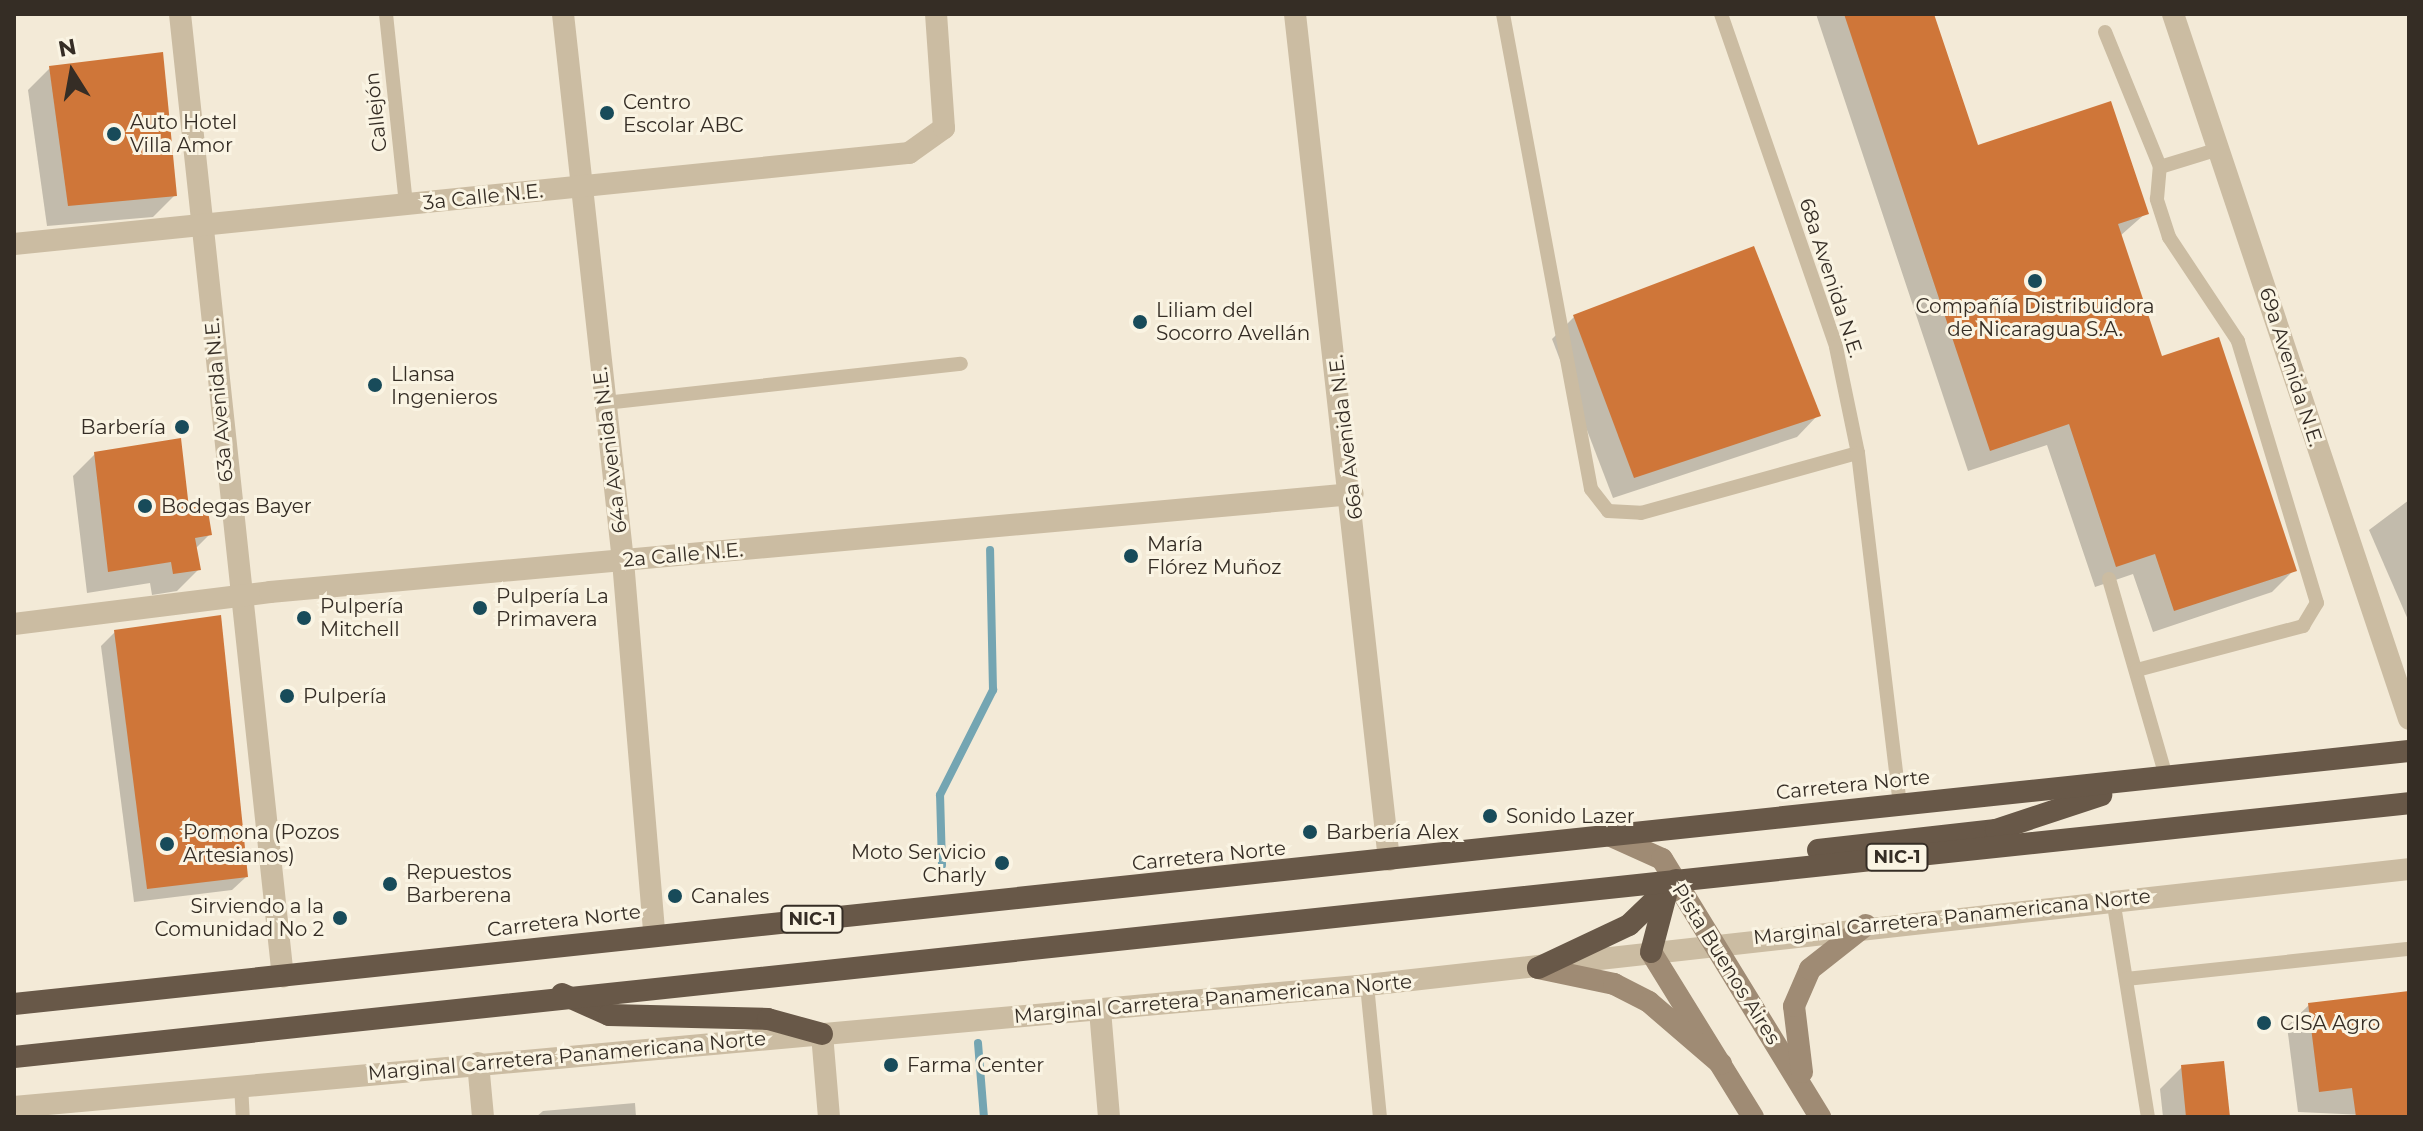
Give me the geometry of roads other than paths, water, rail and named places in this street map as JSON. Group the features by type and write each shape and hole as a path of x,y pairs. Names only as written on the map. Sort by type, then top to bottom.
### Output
{"highway":[{"name":"Carretera Norte","path":"14,1004 283,977 654,934 1389,860 1900,803 2136,784 2409,751"},
{"path":"1538,968 1629,925 1675,881 1712,862 1996,830 2136,784"},
{"name":"NIC-1","path":"14,1057 561,994 2409,803"},
{"path":"1651,952 1659,905 1675,881"},
{"path":"561,994 609,1015 768,1019 822,1034"}],"main road":[{"name":"Pista Buenos Aires","path":"1611,836 1642,845 1675,881 1817,1112"},
{"path":"1817,1112 1794,1050 1794,1006 1810,969 1866,925"},
{"path":"1651,952 1753,1117"},
{"path":"1538,968 1614,984 1649,1002 1721,1064"}],"street":[{"name":"63a Avenida N.E.","path":"180,14 237,595 283,977"},
{"name":"64a Avenida N.E.","path":"563,14 623,561 654,934"},
{"name":"3a Calle N.E.","path":"14,244 909,153 944,128 936,14"},
{"name":"66a Avenida N.E.","path":"1295,14 1353,494 1389,860"},
{"name":"69a Avenida N.E.","path":"2173,14 2409,719"},
{"name":"2a Calle N.E.","path":"14,624 237,595 1353,494"},
{"name":"Marginal Carretera Panamericana Norte","path":"14,1107 241,1084 1367,985 1538,968 1866,925 2409,869"},
{"path":"1100,1010 1109,1117"},
{"path":"822,1034 829,1117"},
{"path":"478,1063 483,1117"}],"lane":[{"name":"Callejón","path":"386,14 406,205"},
{"path":"1503,14 1591,489 1608,511 1641,513 1858,453"},
{"name":"68a Avenida N.E.","path":"1721,14 1836,347 1858,453 1891,705 1900,803"},
{"path":"2105,32 2160,167 2157,199 2169,237 2238,341 2317,603 2303,626 2137,670"},
{"path":"2160,167 2219,149"},
{"path":"605,403 961,364"},
{"path":"2109,579 2167,780"},
{"path":"2113,899 2148,1117"},
{"path":"2126,979 2409,949"},
{"path":"1367,985 1380,1117"},
{"path":"241,1084 243,1117"}],"waterway":[{"path":"942,865 940,795 993,690 990,550"},
{"path":"978,1043 984,1117"}],"place":[{"name":"Centro Escolar ABC","path":"607,113"},
{"name":"Auto Hotel Villa Amor","path":"114,134"},
{"name":"Compañía Distribuidora de Nicaragua S.A.","path":"2035,281"},
{"name":"Liliam del Socorro Avellán","path":"1140,322"},
{"name":"Llansa Ingenieros","path":"375,385"},
{"name":"Barbería","path":"182,427"},
{"name":"Bodegas Bayer","path":"145,506"},
{"name":"María Flórez Muñoz","path":"1131,556"},
{"name":"Pulpería La Primavera","path":"480,608"},
{"name":"Pulpería Mitchell","path":"304,618"},
{"name":"Pulpería","path":"287,696"},
{"name":"Sonido Lazer","path":"1490,816"},
{"name":"Barbería Alex","path":"1310,832"},
{"name":"Pomona (Pozos Artesianos)","path":"167,844"},
{"name":"Moto Servicio Charly","path":"1002,863"},
{"name":"Repuestos Barberena","path":"390,884"},
{"name":"Canales","path":"675,896"},
{"name":"Sirviendo a la Comunidad No 2","path":"340,918"},
{"name":"CISA Agro","path":"2264,1023"},
{"name":"Farma Center","path":"891,1065"}]}
